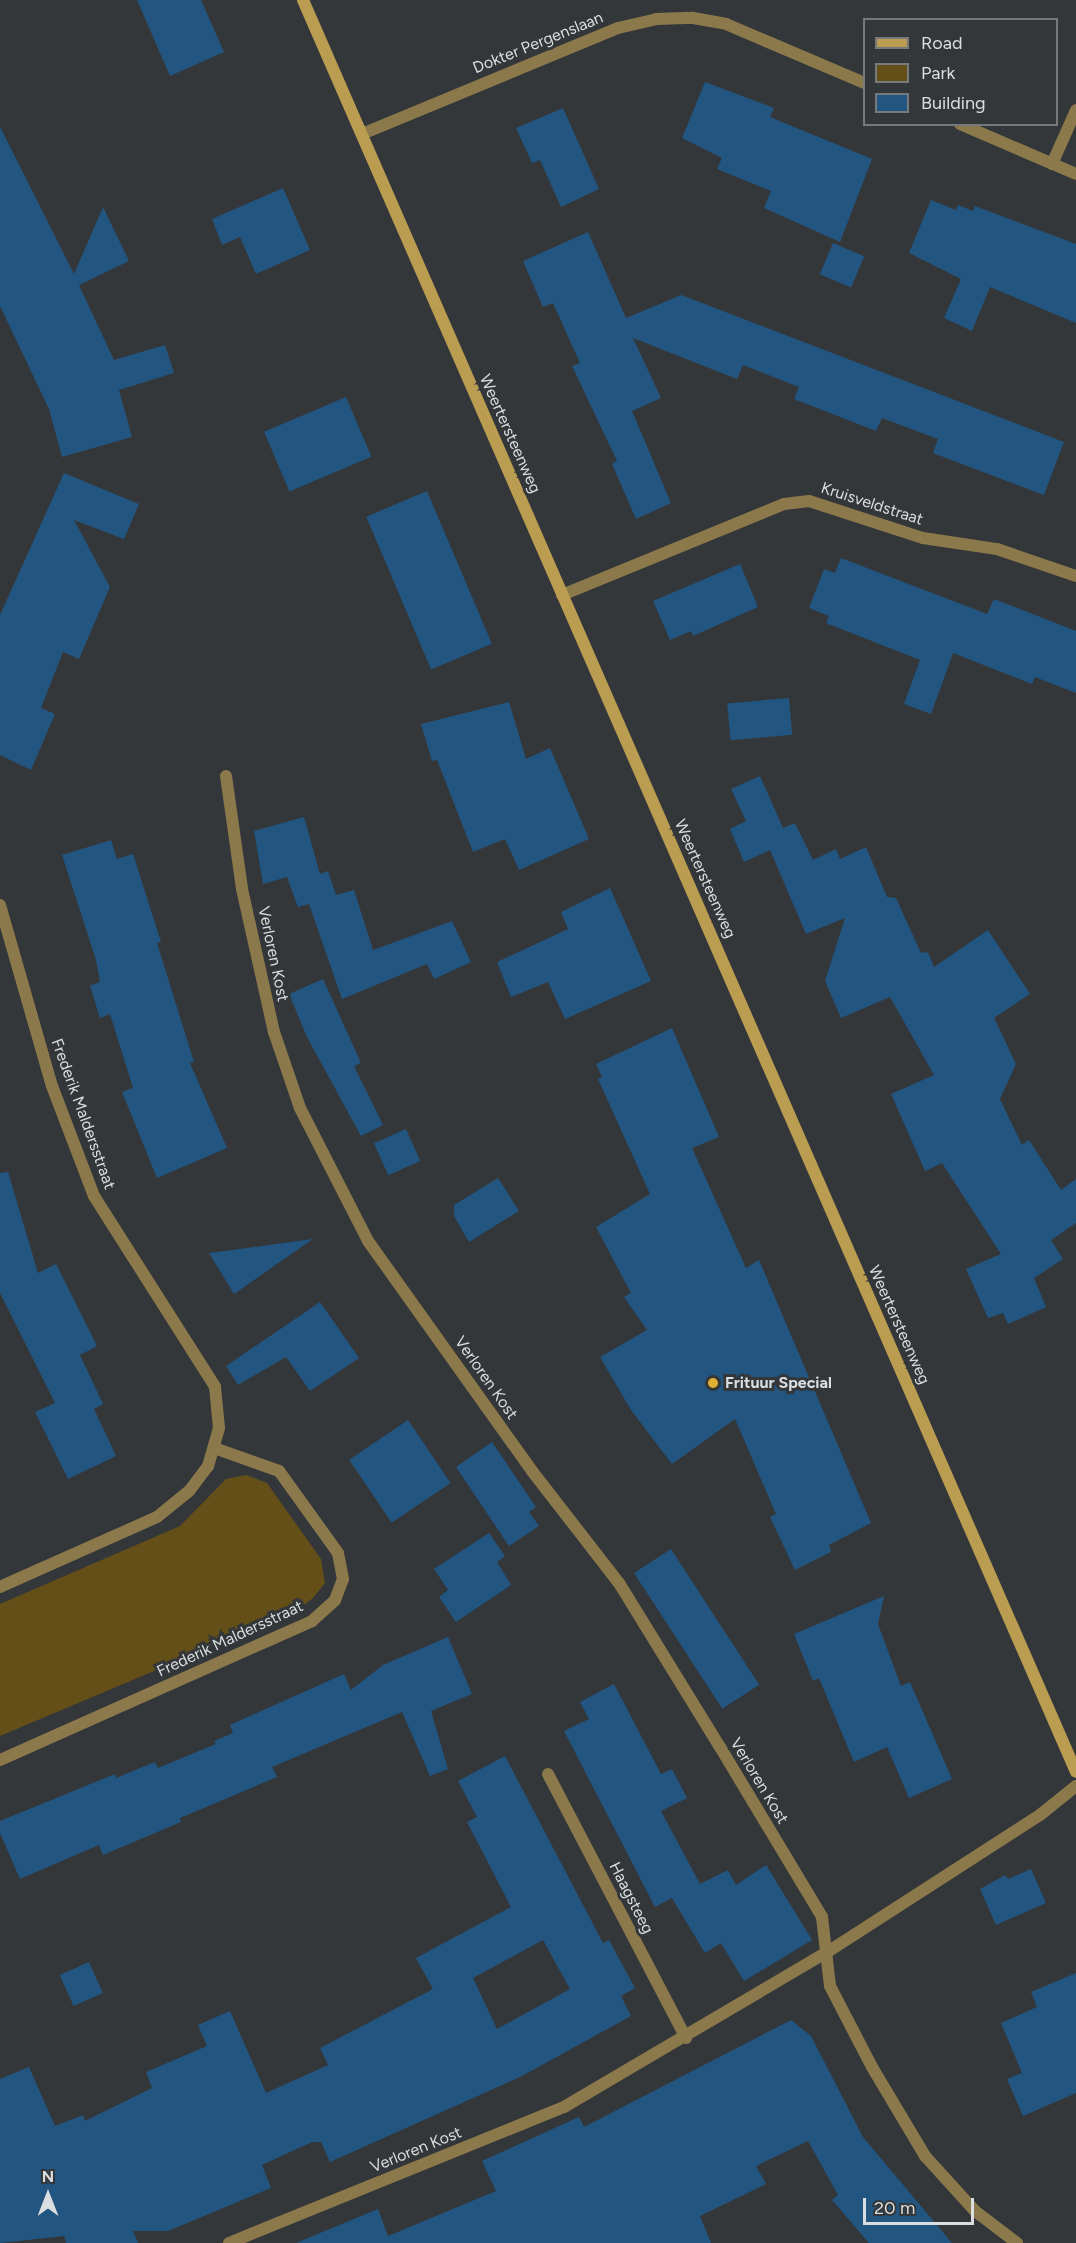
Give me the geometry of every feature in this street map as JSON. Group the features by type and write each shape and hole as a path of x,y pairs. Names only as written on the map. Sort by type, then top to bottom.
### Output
{"main road":[{"name":"Weertersteenweg","path":"303,0 1076,1772"}],"street":[{"name":"Dokter Pergenslaan","path":"362,134 618,28 656,19 693,18 726,24 863,83"},
{"path":"1052,164 1076,110"},
{"path":"965,126 1076,174"},
{"name":"Kruisveldstraat","path":"562,595 784,504 809,501 923,538 997,549 1076,576"},
{"name":"Verloren Kost","path":"226,776 258,967 274,1032 300,1108 368,1241 532,1471 620,1584 822,1917 829,1951 831,1986 872,2067 925,2156 975,2211 1017,2243"},
{"name":"Frederik Maldersstraat","path":"0,905 52,1086 94,1196 215,1387 219,1428 208,1466 189,1491 157,1517 0,1587"},
{"name":"Frederik Maldersstraat","path":"0,1760 312,1621 335,1600 343,1579 338,1553 279,1471 214,1448"},
{"name":"Haagsteeg","path":"548,1774 686,2038"},
{"name":"Verloren Kost","path":"229,2243 564,2106 686,2038 829,1951 1040,1815 1076,1786"}],"green space":[{"path":"246,1475 267,1483 321,1559 325,1583 313,1598 296,1611 0,1736 0,1604 180,1526 226,1479"}],"building":[{"path":"137,0 201,0 224,52 170,76"},
{"path":"705,82 774,108 770,117 872,159 840,242 764,208 771,191 717,169 722,158 682,138"},
{"path":"563,108 599,189 561,207 540,160 532,163 516,128"},
{"path":"0,127 74,274 103,207 129,261 79,285 114,360 165,345 174,373 119,390 132,437 62,457 49,409 0,306"},
{"path":"283,188 310,250 256,274 240,237 222,245 212,219"},
{"path":"931,200 956,210 958,205 973,211 975,206 1076,244 1076,323 990,287 972,331 944,318 961,279 909,253"},
{"path":"588,232 626,318 681,295 1064,442 1044,495 933,453 938,439 882,418 876,431 794,399 799,387 743,365 737,379 633,338 661,398 632,411 671,503 636,519 612,464 617,461 572,366 580,363 553,303 543,307 523,261"},
{"path":"833,243 864,256 851,288 820,274"},
{"path":"346,397 371,457 289,492 264,432"},
{"path":"64,473 139,504 124,539 74,520 110,587 79,659 63,652 41,708 55,714 31,770 0,755 0,615"},
{"path":"427,491 492,644 431,670 366,517"},
{"path":"841,558 987,614 994,599 1076,631 1076,693 1035,677 1032,684 953,653 931,714 904,704 920,660 826,623 829,616 809,608 824,569 835,573"},
{"path":"740,564 758,607 693,636 691,631 670,640 653,601"},
{"path":"789,698 792,735 730,740 727,703"},
{"path":"509,702 526,759 550,748 589,839 519,870 505,839 473,852 437,760 432,761 421,724"},
{"path":"760,776 783,828 795,823 813,860 836,849 840,859 866,847 887,897 896,898 921,953 928,952 934,967 988,930 1030,994 994,1018 1016,1064 1000,1099 1022,1145 1029,1140 1061,1190 1076,1179 1076,1223 1051,1240 1063,1259 1034,1278 1046,1307 1008,1324 1003,1313 988,1318 966,1269 1001,1254 942,1163 925,1171 891,1094 934,1075 890,997 841,1018 825,981 845,918 806,934 770,850 744,862 730,829 746,821 731,789"},
{"path":"304,817 320,874 328,871 336,895 354,890 373,950 452,921 471,962 434,979 427,964 342,999 309,904 298,907 287,877 263,884 254,831"},
{"path":"111,840 117,859 133,854 161,942 157,943 194,1062 190,1063 227,1148 157,1178 122,1092 133,1088 110,1014 100,1018 90,986 100,982 96,960 62,855"},
{"path":"610,888 651,981 565,1019 548,982 511,997 497,962 568,929 561,912"},
{"path":"323,979 361,1063 354,1066 383,1125 361,1136 307,1037 289,994"},
{"path":"672,1028 719,1137 692,1148 746,1268 759,1260 871,1523 829,1545 831,1552 795,1570 770,1517 776,1514 735,1419 672,1464 631,1410 600,1357 647,1330 624,1297 631,1293 596,1227 650,1194 598,1079 602,1077 596,1064"},
{"path":"406,1129 420,1161 388,1175 374,1143"},
{"path":"8,1172 38,1273 56,1264 97,1346 80,1355 103,1404 94,1409 116,1456 68,1479 35,1412 55,1403 0,1293 0,1173"},
{"path":"498,1178 519,1211 469,1242 454,1216 454,1205"},
{"path":"313,1239 234,1294 209,1253"},
{"path":"320,1302 359,1358 310,1391 286,1357 238,1385 226,1366"},
{"path":"408,1420 450,1483 392,1523 349,1460"},
{"path":"492,1442 536,1507 529,1512 539,1526 509,1546 456,1467"},
{"path":"489,1533 505,1556 497,1562 511,1585 456,1622 439,1597 448,1590 434,1569"},
{"path":"671,1549 759,1685 722,1709 634,1573"},
{"path":"884,1596 878,1624 901,1686 910,1682 952,1779 909,1798 887,1747 854,1762 819,1678 813,1681 794,1634"},
{"path":"448,1637 472,1694 431,1711 448,1769 430,1776 402,1712 272,1767 277,1777 180,1818 181,1822 103,1855 99,1845 20,1879 0,1833 0,1821 115,1774 116,1778 155,1762 158,1768 216,1744 214,1741 233,1733 230,1725 344,1674 351,1690 383,1665"},
{"path":"614,1684 661,1774 672,1769 687,1798 661,1811 700,1884 728,1870 736,1885 766,1865 812,1940 744,1981 721,1943 705,1953 672,1898 655,1907 564,1731 589,1719 580,1702"},
{"path":"505,1756 603,1943 609,1940 635,1988 621,1996 631,2016 522,2076 330,2162 321,2142 312,2142 262,2165 271,2188 168,2231 133,2231 138,2243 66,2243 64,2236 0,2243 0,2079 29,2067 55,2126 83,2115 85,2121 152,2088 146,2072 207,2046 198,2025 230,2011 266,2093 328,2065 320,2048 433,1989 416,1958 511,1907 467,1822 477,1817 458,1781","holes":["543,1940 570,1989 497,2029 473,1978"]},
{"path":"1031,1869 1046,1903 996,1925 980,1889 1005,1875 1008,1879"},
{"path":"89,1962 103,1993 74,2006 60,1975"},
{"path":"1076,1973 1076,2093 1023,2116 1007,2079 1022,2073 1001,2023 1037,2007 1031,1992"},
{"path":"791,2020 811,2036 863,2137 952,2243 869,2243 832,2200 838,2195 808,2141 756,2166 766,2184 700,2216 711,2243 296,2243 378,2209 388,2236 496,2191 482,2161 579,2117 584,2127"}],"place":[{"name":"Frituur Special","path":"713,1383"}]}
